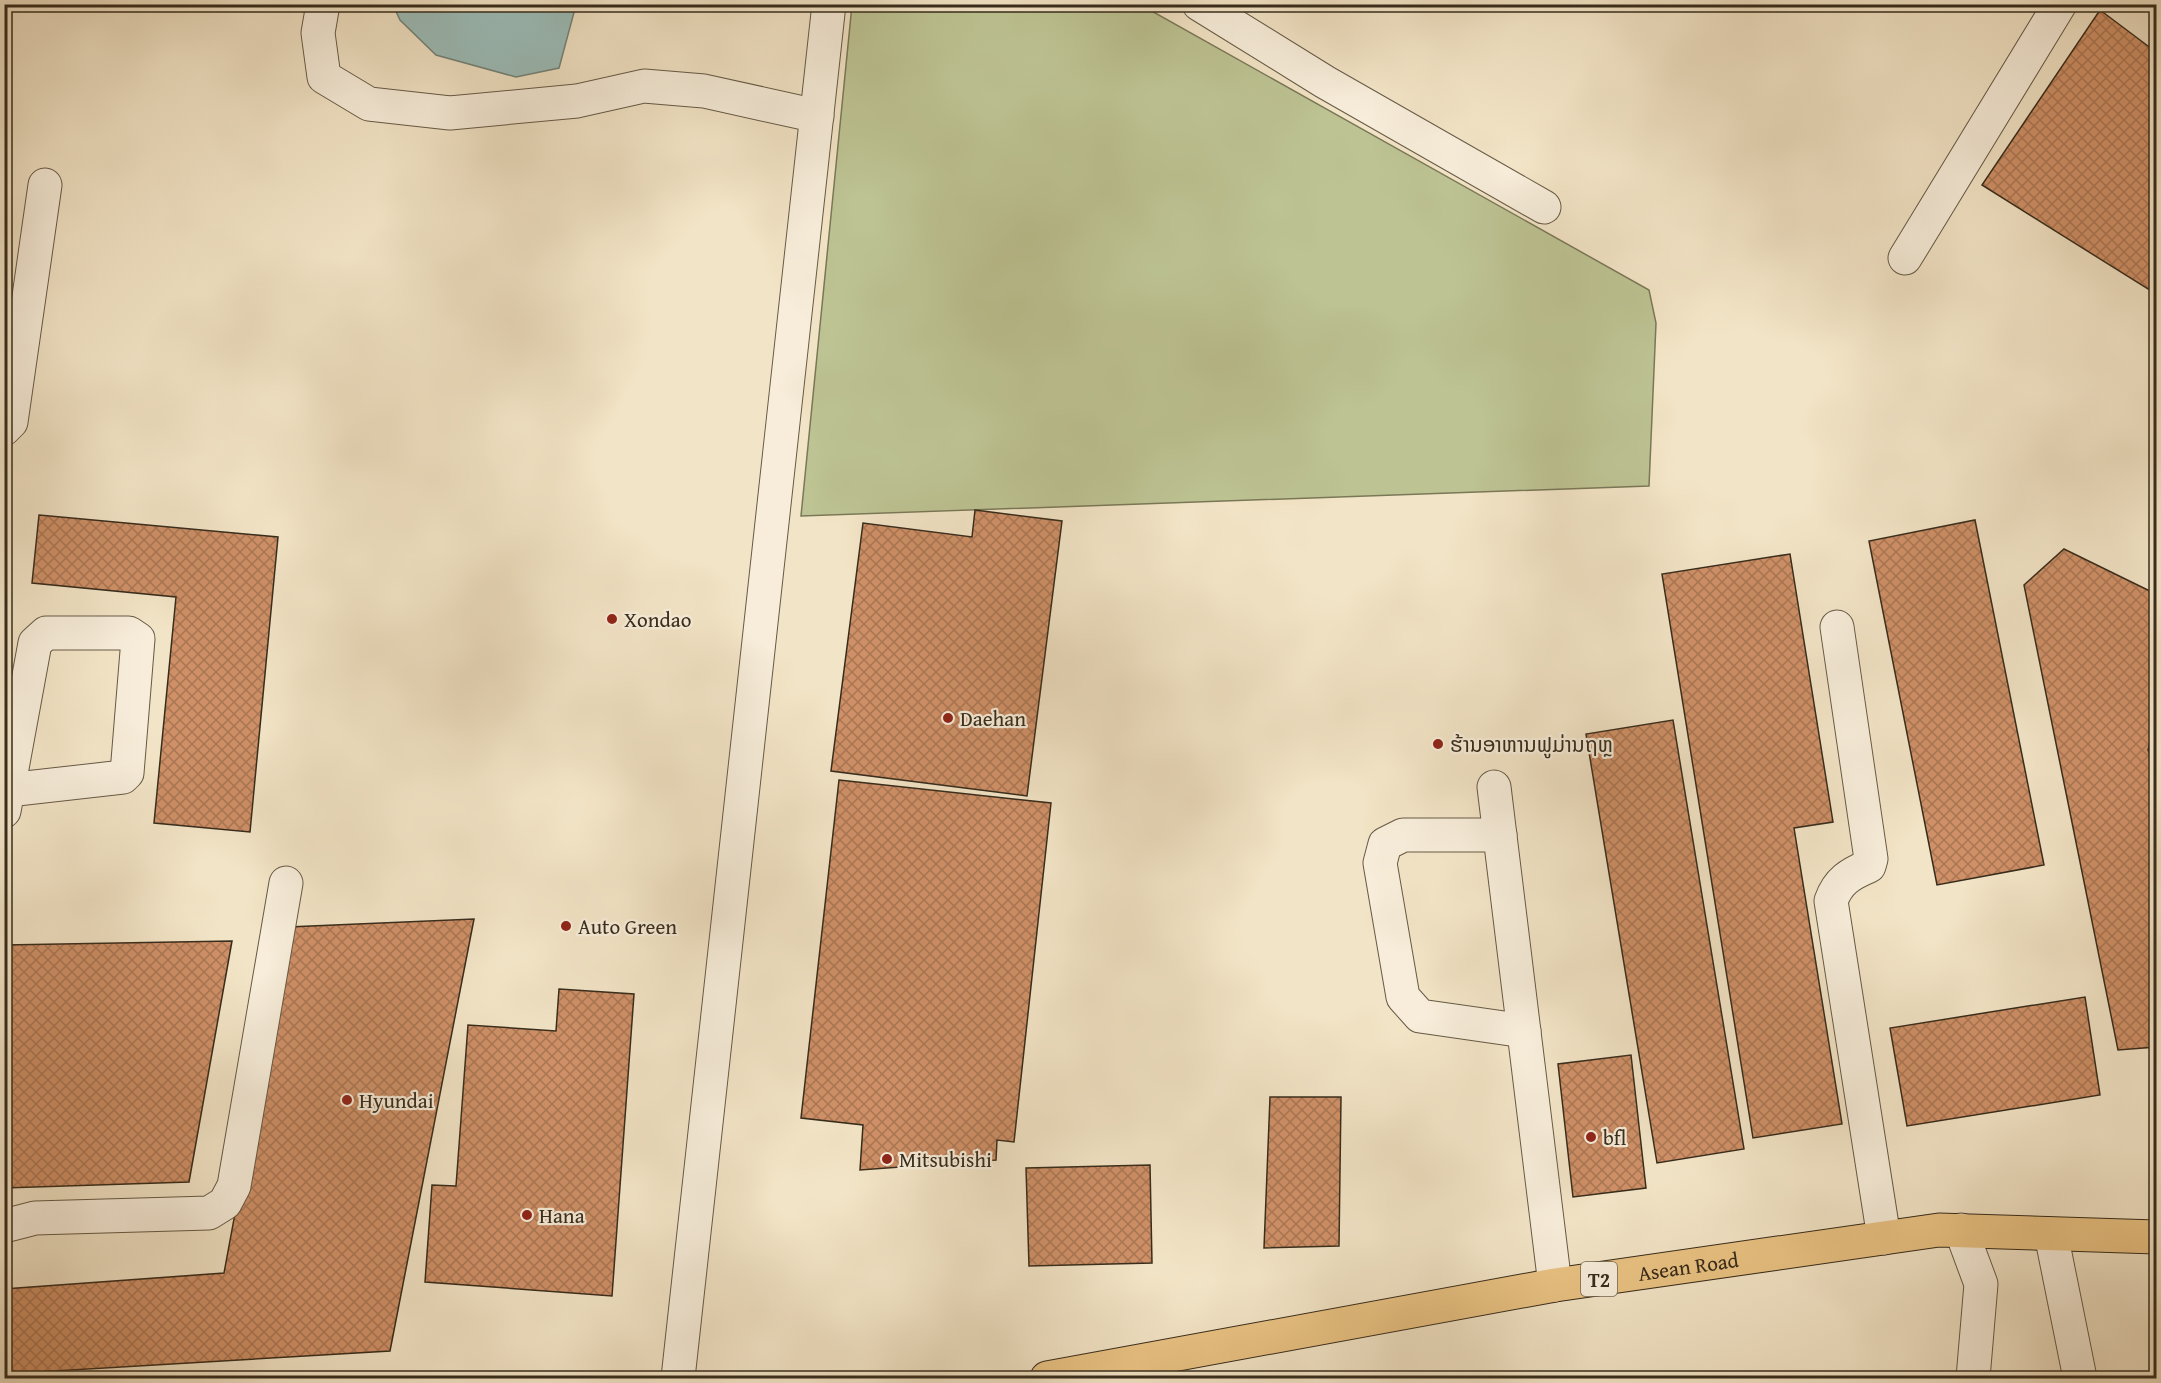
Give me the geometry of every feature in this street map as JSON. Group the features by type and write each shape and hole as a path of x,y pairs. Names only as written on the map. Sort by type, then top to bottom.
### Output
{"main road":[{"name":"Asean Road","path":"1047,1378 1555,1285 1939,1230 2157,1237"}],"street":[{"path":"323,4 318,33 324,78 369,104 450,113 577,101 644,86 704,92 817,116"},
{"path":"678,1378 829,4"},
{"path":"1199,4 1326,82 1544,207"},
{"path":"1905,258 2060,4"},
{"path":"4,429 11,422 45,185"},
{"path":"1838,627 1871,859 1869,866 1845,878 1835,888 1831,901 1884,1238"},
{"path":"46,633 129,633 135,635 138,639 127,773 123,777 6,800 38,638 46,633"},
{"path":"1494,787 1555,1285"},
{"path":"1500,836 1403,835 1385,844 1380,863 1403,997 1420,1016 1524,1031"},
{"path":"4,1226 35,1218 209,1213 225,1203 234,1186 286,883"},
{"path":"1961,1230 1981,1284 1973,1378"},
{"path":"2051,1234 2080,1378"}],"green space":[{"path":"852,5 1141,5 1649,290 1656,323 1649,486 801,516"}],"water":[{"path":"393,5 576,5 559,68 516,77 436,55 400,20"}],"building":[{"path":"2100,10 2156,52 2156,294 1982,185"},
{"path":"975,510 1062,521 1027,796 831,771 863,523 972,537"},
{"path":"39,515 278,537 250,832 154,823 176,597 32,583"},
{"path":"1975,520 2044,865 1937,885 1869,541"},
{"path":"2064,549 2156,594 2156,723 2148,750 2156,768 2156,1047 2118,1050 2024,585"},
{"path":"1790,554 1833,822 1794,828 1842,1124 1753,1138 1662,574"},
{"path":"1673,720 1744,1149 1657,1163 1586,734"},
{"path":"839,780 1051,803 1014,1142 997,1140 996,1160 860,1170 863,1125 801,1118"},
{"name":"Hyundai","path":"474,919 390,1351 4,1374 4,1289 224,1273 288,927"},
{"path":"232,941 189,1182 4,1188 4,945"},
{"path":"559,989 634,994 612,1296 425,1282 432,1185 456,1186 468,1025 556,1031"},
{"path":"2085,997 2100,1095 1907,1126 1890,1028"},
{"path":"1631,1055 1646,1188 1573,1197 1558,1064"},
{"path":"1270,1097 1341,1097 1339,1246 1264,1248"},
{"path":"1150,1165 1152,1263 1029,1266 1026,1168"}],"place":[{"name":"Xondao","path":"612,619"},
{"name":"Daehan","path":"948,718"},
{"name":"ຮ້ານອາຫານຟູມ່ານຖຫຼ","path":"1438,744"},
{"name":"Auto Green","path":"566,926"},
{"name":"Hyundai","path":"347,1100"},
{"name":"bfl","path":"1591,1137"},
{"name":"Mitsubishi","path":"887,1159"},
{"name":"Hana","path":"527,1215"}]}
